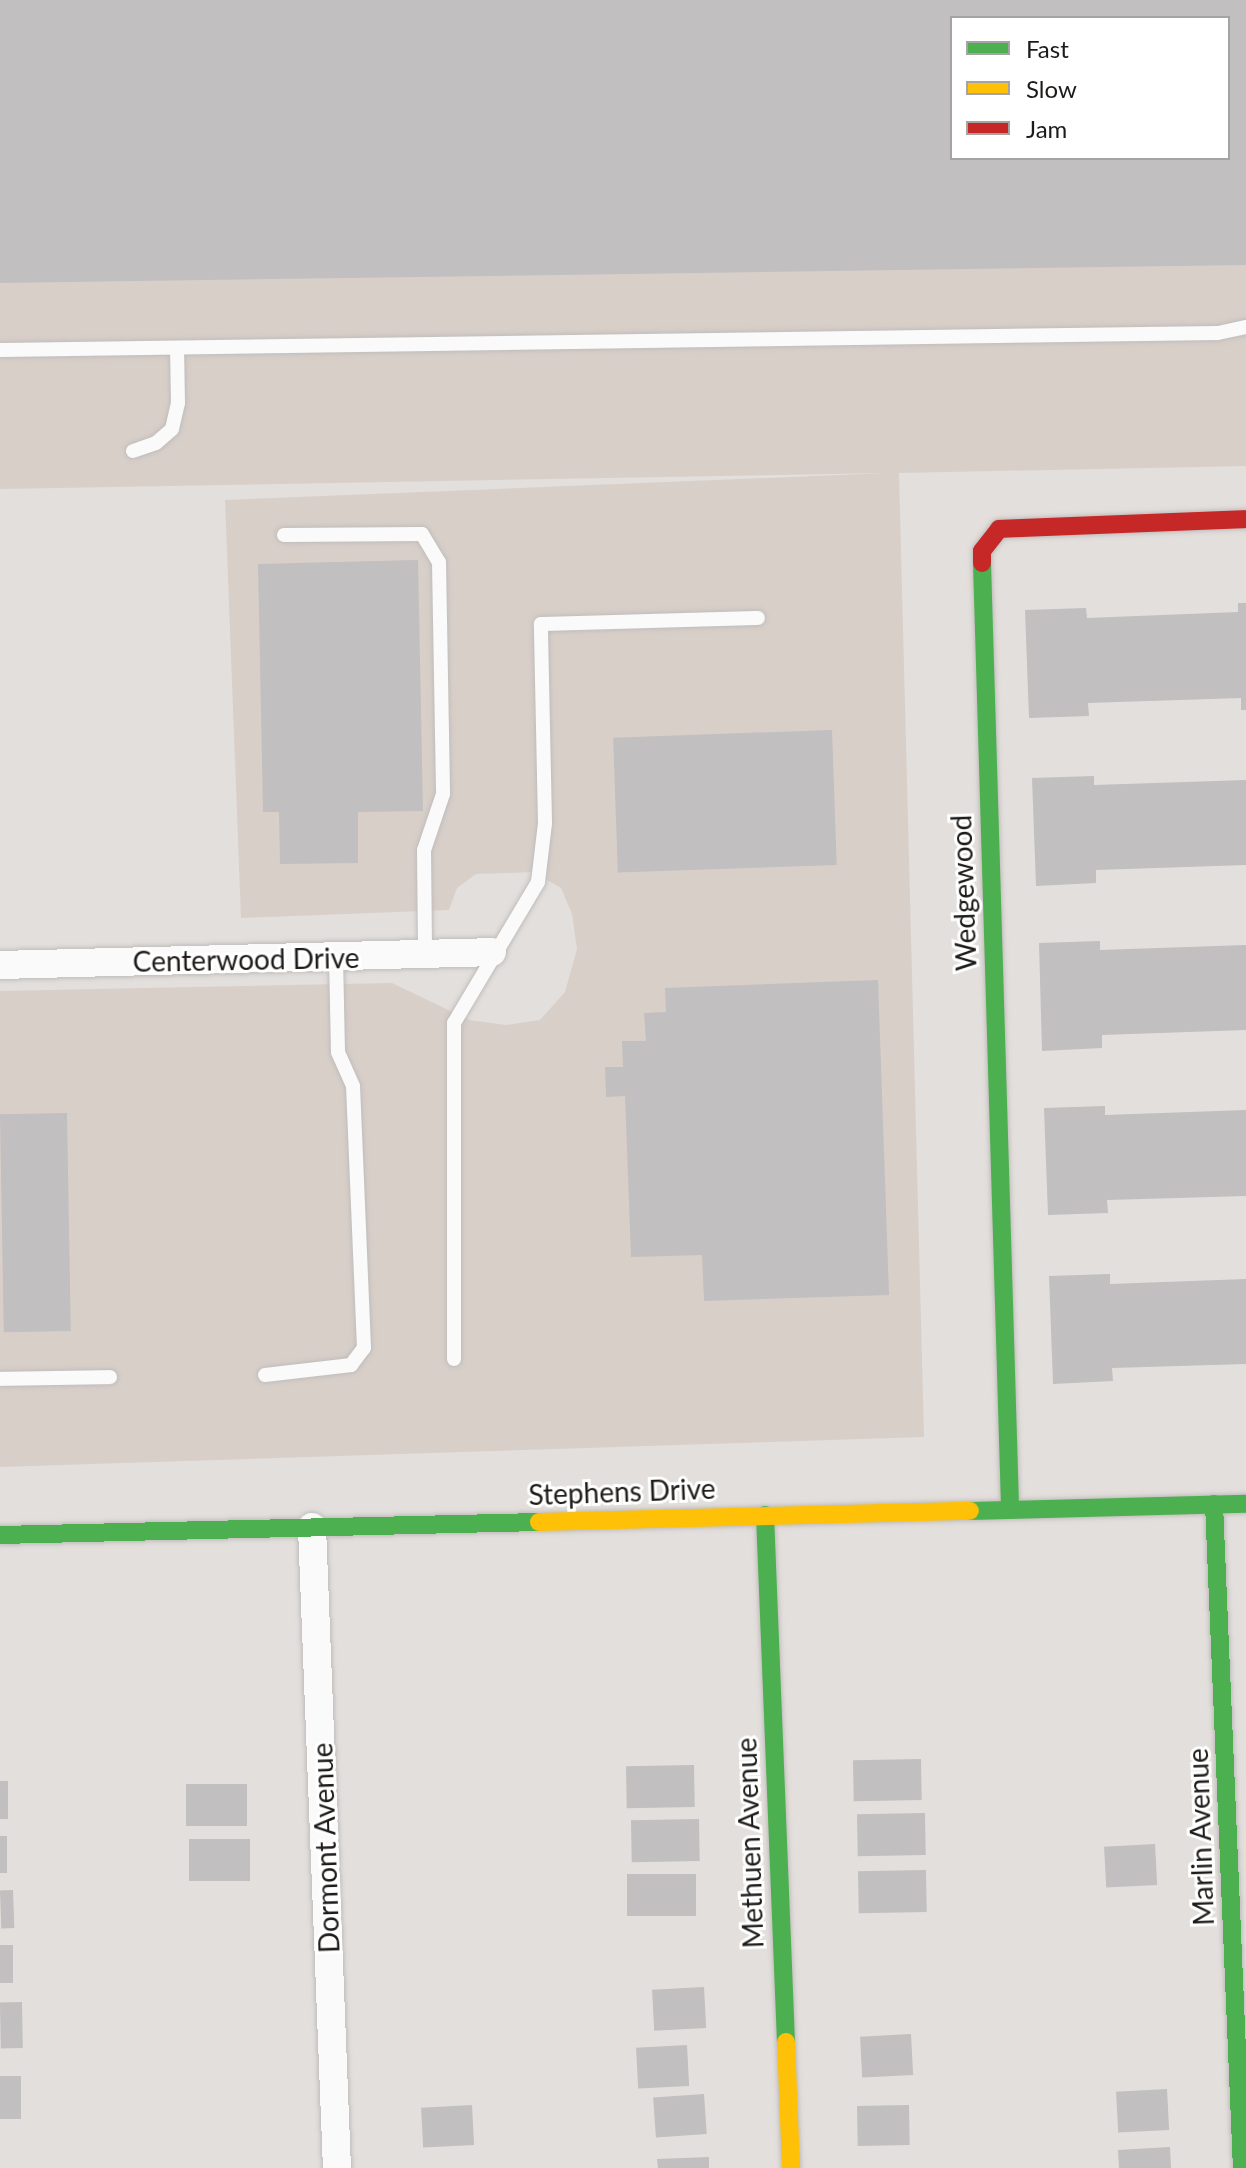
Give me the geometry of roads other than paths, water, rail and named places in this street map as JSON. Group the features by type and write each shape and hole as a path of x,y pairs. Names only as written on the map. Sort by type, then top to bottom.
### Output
{"street":[{"name":"Wedgewood","path":"1010,1509 982,551 999,529 1019,526 1246,519"},
{"name":"Centerwood Drive","path":"0,965 492,952"},
{"name":"Marlin Avenue","path":"1214,1504 1242,2168"},
{"name":"Stephens Drive","path":"0,1535 1246,1504"},
{"name":"Methuen Avenue","path":"765,1515 791,2168"},
{"name":"Dormont Avenue","path":"312,1527 337,2168"}],"lane":[{"path":"0,350 1218,333 1246,327"},
{"path":"133,451 156,443 172,429 178,403 177,348"},
{"path":"284,535 422,534 439,562 443,794 424,850 425,954"},
{"path":"454,1359 450,1059 454,1023 492,952 523,915 538,882 545,823 541,624 758,618"},
{"path":"265,1375 351,1365 364,1348 353,1086 338,1052 336,957"},
{"path":"0,1379 110,1377"}]}
